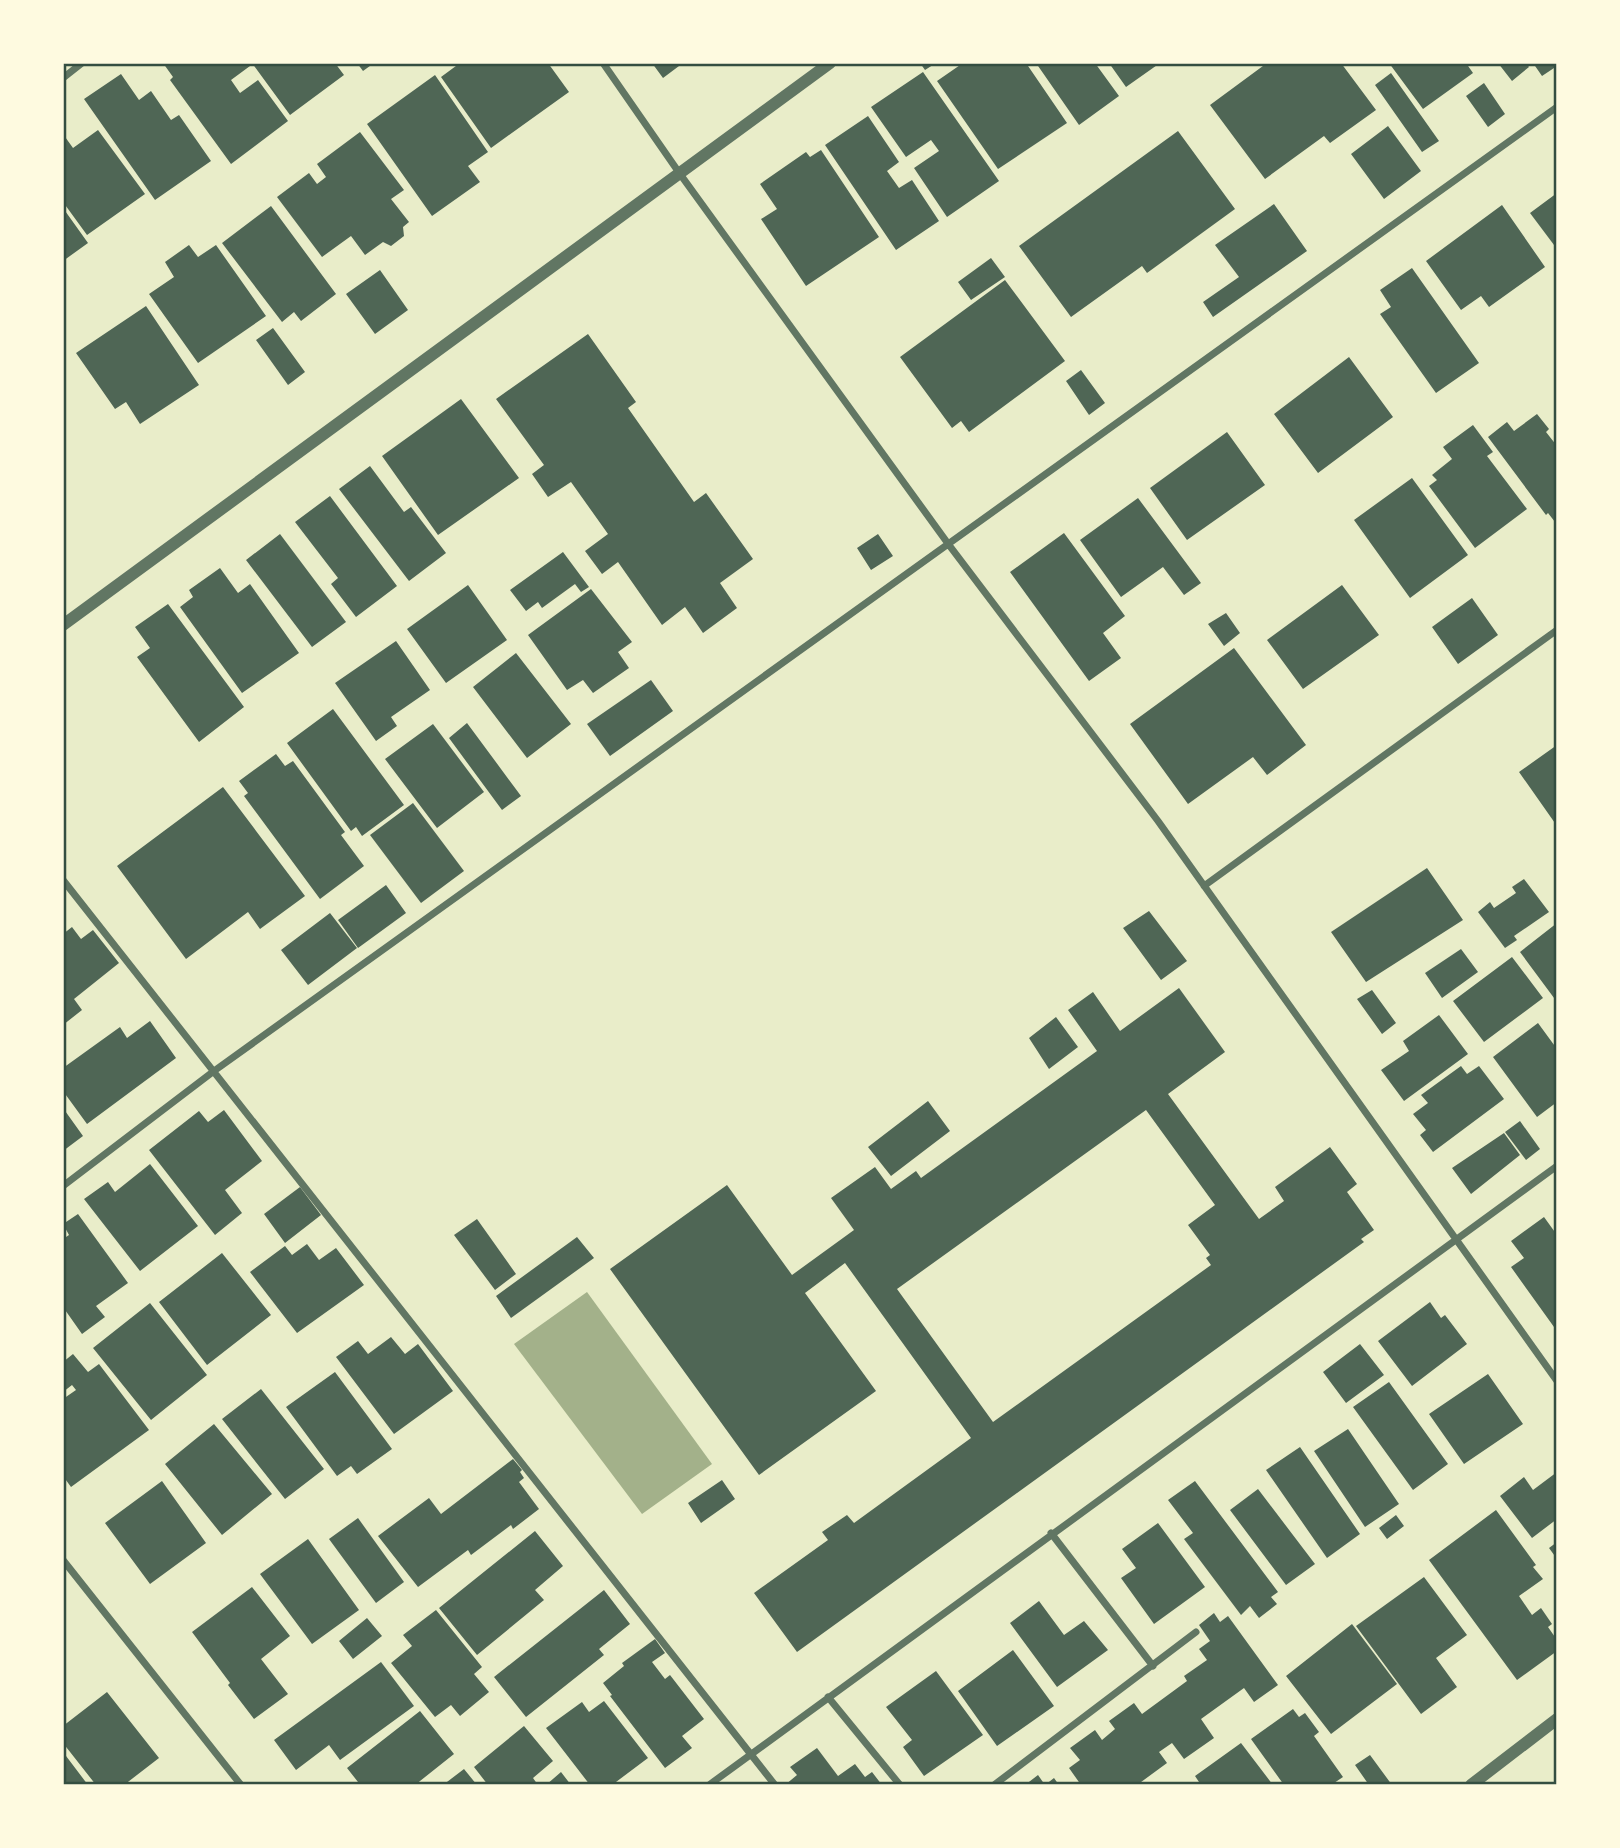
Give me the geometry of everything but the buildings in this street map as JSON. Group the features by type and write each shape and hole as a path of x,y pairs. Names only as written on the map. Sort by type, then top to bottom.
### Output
{"street":[{"path":"63,78 82,63"},
{"path":"603,63 680,174 949,545 1149,810 1557,1381"},
{"path":"63,625 830,63"},
{"path":"63,1186 214,1071 1557,107"},
{"path":"1204,886 1557,630"},
{"path":"63,880 775,1785"},
{"path":"709,1785 1557,1166"},
{"path":"1051,1533 1153,1666"},
{"path":"63,1560 242,1785"},
{"path":"994,1785 1196,1632"},
{"path":"828,1697 900,1785"},
{"path":"1471,1785 1557,1719"}],"shaded area":[{"path":"587,1292 712,1464 642,1514 514,1344"}]}
